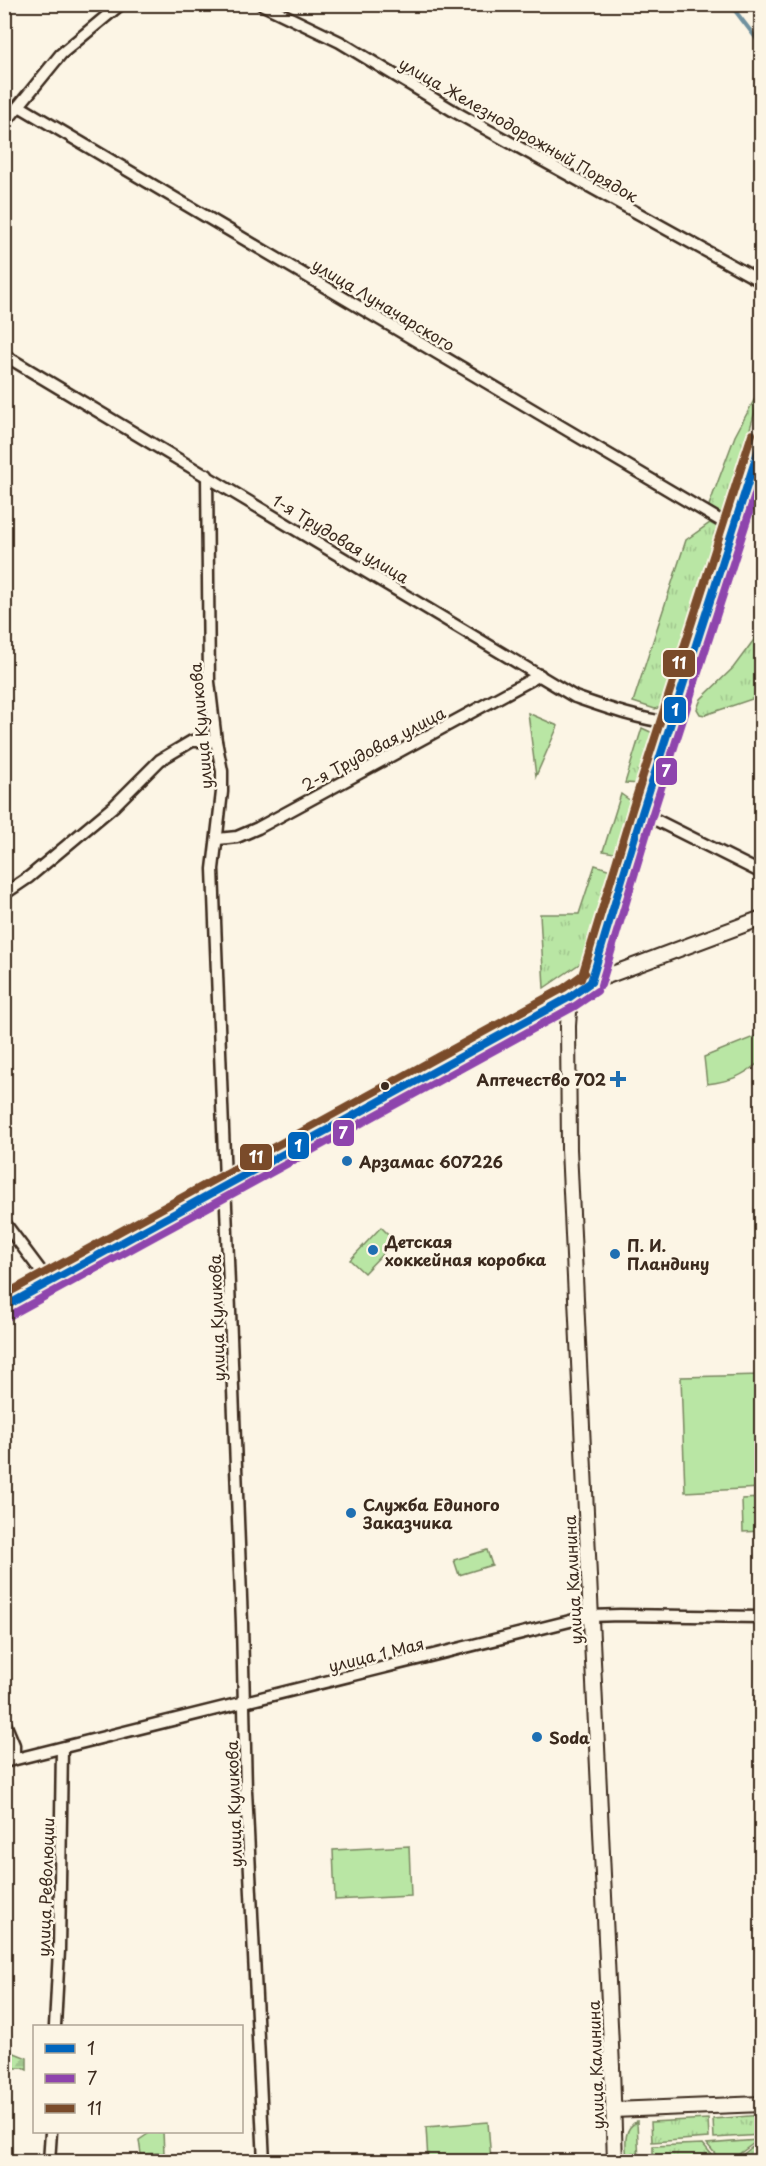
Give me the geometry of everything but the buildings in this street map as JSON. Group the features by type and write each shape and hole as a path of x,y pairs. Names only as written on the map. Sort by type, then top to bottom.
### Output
{"street":[{"path":"4,124 61,54 121,4"},
{"name":"улица Железнодорожный Порядок","path":"261,4 340,42 457,113 762,282"},
{"name":"улица Луначарского","path":"19,106 733,528"},
{"name":"1-я Трудовая улица","path":"4,355 575,697 647,720 672,723"},
{"path":"591,982 642,813 762,436"},
{"name":"улица Куликова","path":"207,475 209,682 222,771 218,839 213,869 245,1702 246,1790 264,2162"},
{"name":"2-я Трудовая улица","path":"218,839 237,837 258,828 540,675"},
{"path":"4,894 29,877 114,806 160,760 192,741 216,741"},
{"path":"642,813 762,873"},
{"path":"4,1307 570,997 591,982 762,918"},
{"name":"улица Калинина","path":"570,997 568,1026 569,1149 615,2162"},
{"path":"4,1222 49,1282"},
{"name":"улица 1 Мая","path":"10,1761 590,1616 760,1617"},
{"path":"4,1721 14,1745 10,1761"},
{"name":"улица Революции","path":"55,2025 62,1748"},
{"path":"613,2110 762,2104"},
{"path":"49,2162 51,2133"}],"green space":[{"path":"761,387 723,518 708,508 735,436"},
{"path":"710,523 721,529 666,705 655,709 633,702 686,540"},
{"path":"759,633 762,634 761,696 705,715 700,714 697,709 701,699 733,668"},
{"path":"528,713 558,726 536,776"},
{"path":"642,728 657,735 642,784 625,783"},
{"path":"621,794 635,804 619,854 603,851"},
{"path":"595,865 614,871 585,960 544,988 540,914 579,914"},
{"path":"761,1034 761,1061 736,1077 707,1084 704,1057"},
{"name":"Детская хоккейная коробка","path":"381,1227 395,1241 364,1273 350,1260"},
{"path":"761,1375 761,1488 685,1492 681,1377"},
{"path":"761,1498 761,1531 743,1532 742,1499"},
{"path":"487,1550 492,1565 459,1575 454,1560"},
{"path":"409,1846 411,1896 335,1900 333,1850"},
{"path":"5,2051 27,2058 27,2070 5,2068"},
{"path":"761,2115 761,2135 714,2138 713,2119"},
{"path":"708,2119 709,2138 652,2142 651,2122"},
{"path":"637,2121 639,2161 627,2161 627,2133"},
{"path":"488,2122 491,2161 428,2161 426,2127"},
{"path":"150,2133 163,2133 164,2153 141,2154 139,2140"},
{"path":"758,2140 730,2161 721,2161 707,2144"},
{"path":"761,2140 761,2161 735,2161"},
{"path":"703,2144 717,2161 653,2161 653,2146"}],"waterway":[{"path":"730,4 762,46"}],"transit line":[{"name":"11","path":"581,979 632,810 752,434"},
{"name":"1","path":"591,982 642,813 762,439"},
{"name":"7","path":"601,985 652,816 762,473"},
{"name":"11","path":"4,1295 564,988 585,973"},
{"name":"1","path":"4,1307 570,997 591,982"},
{"name":"7","path":"9,1316 575,1006 597,991"}],"place":[{"name":"Аптечество 702","path":"618,1079"},
{"name":"Арзамас 607226","path":"347,1161"},
{"name":"Детская хоккейная коробка","path":"373,1250"},
{"name":"П. И. Пландину","path":"615,1254"},
{"name":"Служба Единого Заказчика","path":"351,1513"},
{"name":"Soda","path":"537,1737"}]}
